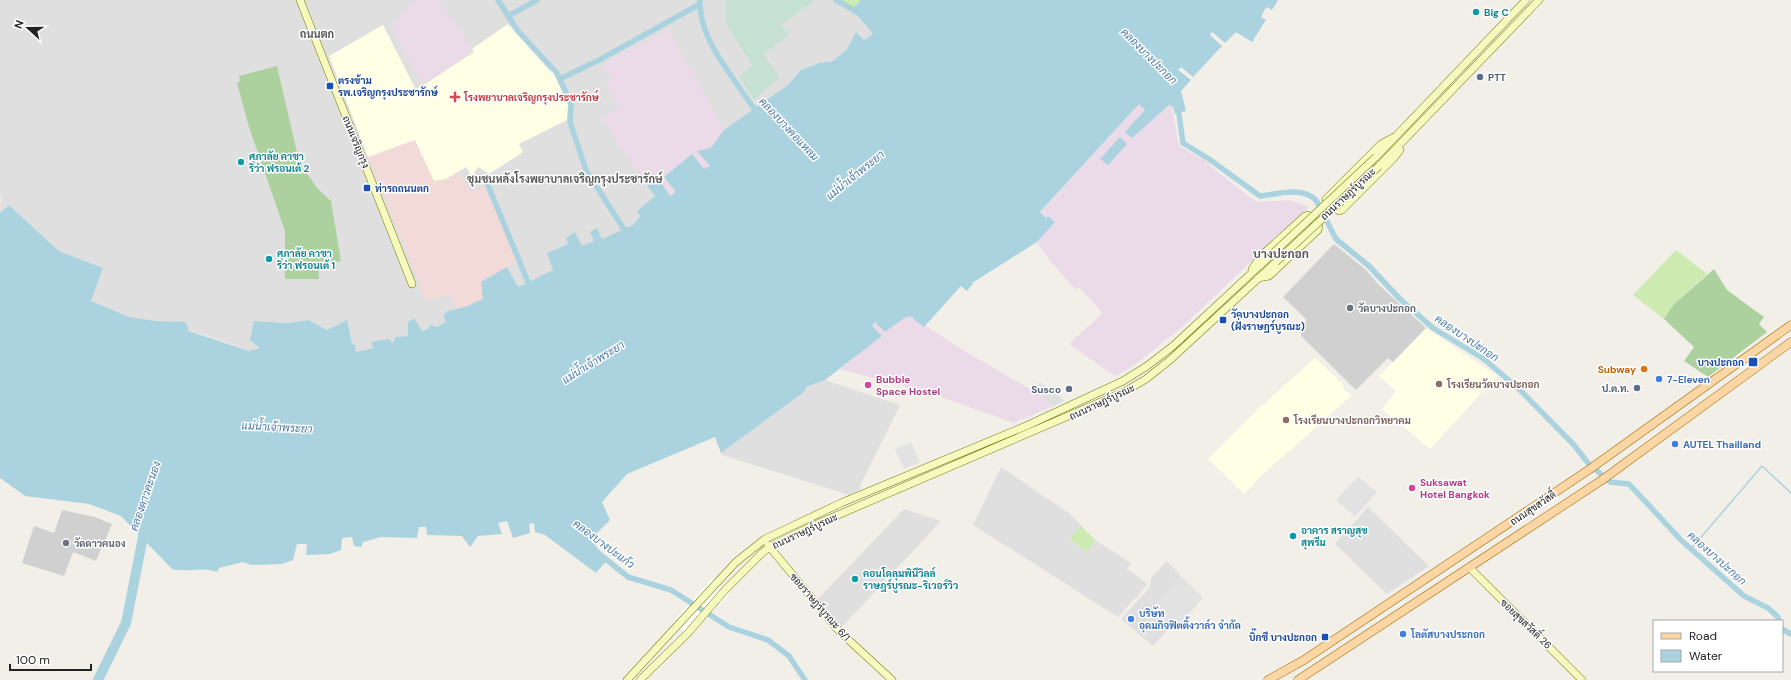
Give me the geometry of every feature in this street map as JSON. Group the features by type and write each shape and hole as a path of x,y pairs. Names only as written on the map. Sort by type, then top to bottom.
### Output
{"main road":[{"name":"ถนนเจริญกรุง","path":"300,0 412,284"},
{"name":"ถนนราษฎร์บูรณะ","path":"627,680 680,625 736,562 765,539 816,514 1026,426 1123,381 1147,366 1168,350 1376,157 1526,0"},
{"name":"ถนนราษฎร์บูรณะ","path":"640,680 688,633 725,590 769,547 820,523 1124,392 1146,379 1170,360 1379,166 1539,0"},
{"path":"1396,136 1381,144 1326,199 1339,211 1342,210 1393,159 1416,127"},
{"path":"1240,283 1261,256 1304,216 1308,215 1319,226 1318,230 1269,276 1258,278"},
{"name":"ถนนสุขสวัสดิ์","path":"1268,680 1285,669 1299,663 1605,459 1791,325"},
{"name":"ถนนสุขสวัสดิ์","path":"1298,680 1602,480 1791,342"},
{"path":"816,514 820,523"},
{"name":"ซอยราษฎร์บูรณะ 6/1","path":"765,539 769,547 839,631 892,680"},
{"name":"ซอยสุขสวัสดิ์ 26","path":"1470,568 1582,680"},
{"path":"1276,680 1299,663"}],"shaded area":[{"path":"0,0 861,0 857,18 866,23 873,34 864,40 856,33 847,49 833,61 819,63 801,70 788,85 637,211 640,215 633,225 600,242 593,238 595,241 589,254 565,245 548,253 553,270 518,287 507,268 484,299 443,315 446,322 437,327 421,331 413,318 408,322 409,336 396,337 392,344 372,342 373,348 356,352 355,345 352,345 347,321 327,330 309,320 287,323 254,321 261,348 250,351 204,335 156,321 129,317 91,301 103,268 59,251 9,205 0,213"},
{"path":"414,0 438,0 474,51 423,86 392,27"},
{"path":"726,0 815,0 781,25 790,35 763,54 780,77 754,100 739,77 752,65 726,23"},
{"name":"โรงพยาบาลเจริญกรุงประชารักษ์","path":"508,24 548,69 553,72 568,103 567,120 519,144 523,152 489,174 478,167 472,176 466,167 446,179 434,181 415,140 368,157 329,56 383,25 416,90 474,52 472,49"},
{"path":"668,29 724,130 711,148 698,151 741,149 669,197 658,179 647,185 602,119 619,107 605,85 612,80 603,64"},
{"path":"1139,104 1145,110 1132,138 1169,105 1172,106 1179,146 1208,162 1210,166 1256,202 1290,200 1309,207 1184,325 1136,364 1115,376 1069,344 1103,313 1079,287 1076,290 1051,262 1037,242 1055,222 1048,216 1046,218 1040,213"},
{"path":"415,140 434,181 446,179 459,172 471,192 485,185 517,262 481,282 484,299 465,307 456,309 451,295 426,300 368,157"},
{"name":"วัดบางปะกอก","path":"1334,244 1366,270 1378,284 1426,328 1393,362 1388,358 1356,390 1301,336 1301,328 1307,320 1283,297"},
{"path":"910,316 958,347 1033,391 1053,406 1014,423 936,395 840,369 881,336 872,326 876,322 885,332 904,317"},
{"name":"โรงเรียนวัดบางปะกอก","path":"1426,328 1497,376 1430,449 1382,409 1396,391 1379,376"},
{"name":"โรงเรียนบางปะกอกวิทยาคม","path":"1315,358 1342,383 1344,390 1352,395 1262,475 1244,494 1208,459 1254,413"},
{"path":"825,380 900,405 860,486 861,489 849,495 722,455 721,453 804,392 805,387"},
{"path":"1040,382 1065,401 1053,406 1033,391"},
{"path":"911,442 920,462 904,469 895,449"},
{"path":"1001,467 1069,513 1095,540 1131,563 1127,569 1148,584 1118,617 973,525"},
{"path":"1358,477 1377,492 1355,517 1336,500"},
{"path":"1368,507 1429,566 1387,594 1335,544"},
{"name":"คอนโดลุมพินีวิลล์ ราษฎร์บูรณะ-ริเวอร์วิว","path":"904,509 941,521 841,628 817,600"},
{"name":"วัดดาวคนอง","path":"62,510 95,517 112,524 96,561 73,552 64,576 22,563 34,526 54,533"},
{"path":"1167,561 1181,576 1151,610 1170,627 1153,646 1121,619 1150,587 1151,578"},
{"path":"1181,576 1203,598 1173,631 1151,610"}],"green space":[{"path":"834,0 861,0 852,9"},
{"path":"277,66 299,161 317,188 331,201 341,261 318,266 319,279 285,279 285,231 248,124 237,83 240,81 239,76"},
{"path":"1676,250 1707,274 1673,305 1664,319 1633,295"},
{"path":"1714,269 1727,290 1764,317 1759,324 1767,332 1708,377 1684,361 1694,347 1664,319 1673,305"},
{"path":"1080,526 1095,540 1087,552 1070,539"}],"water":[{"name":"แม่น้ำเจ้าพระยา","path":"861,0 1278,0 1272,10 1266,7 1261,17 1266,20 1252,42 1236,32 1225,43 1212,32 1210,35 1222,46 1193,77 1181,67 1178,70 1191,80 1181,91 1186,111 1175,114 1173,107 1169,105 1132,138 1125,132 1145,110 1139,104 1040,212 1046,218 1048,216 1055,222 1037,242 972,283 973,284 967,291 961,286 924,327 910,316 904,318 885,332 875,322 872,326 882,336 825,380 806,387 804,392 721,453 715,437 627,474 602,502 610,520 590,540 608,559 596,573 545,535 535,532 534,523 529,524 530,533 513,538 507,521 498,523 502,534 478,536 470,547 462,536 427,535 426,527 419,527 417,538 381,537 363,542 361,547 354,546 352,537 342,538 341,550 330,554 306,555 307,544 297,544 293,560 282,564 251,565 243,562 219,568 217,572 211,570 178,570 172,569 121,516 89,504 25,496 0,478 0,213 9,205 59,251 103,268 91,301 129,317 156,321 186,322 189,331 249,351 260,348 250,340 254,321 287,323 309,320 327,330 347,320 352,344 355,345 356,352 373,348 371,342 390,339 392,344 396,337 408,336 408,322 414,318 422,331 428,329 430,325 437,327 446,322 443,315 448,311 465,307 483,299 481,282 507,267 518,287 553,270 547,253 568,244 566,238 575,232 582,246 594,241 590,232 597,228 602,239 633,225 640,216 637,211 655,196 647,185 658,178 670,196 676,192 664,177 692,154 704,169 710,166 697,151 711,148 724,130 788,85 801,70 819,63 833,61 847,49 856,32 864,40 873,34 852,9"},
{"path":"1120,137 1127,144 1108,165 1100,159"}],"pier":[{"path":"712,579 729,594 689,637 673,622"}],"waterway":[{"path":"498,0 518,31 557,73 571,104 570,122 586,170 627,234"},
{"path":"508,16 537,0"},
{"name":"คลองบางคอแหลม","path":"700,0 703,23 711,44 749,102 758,113"},
{"path":"836,0 857,12"},
{"path":"560,79 601,59 700,4"},
{"name":"คลองบางปะกอก","path":"1178,107 1183,143 1209,159 1260,196 1297,192 1304,193 1316,200 1336,239 1369,266 1399,298 1433,328 1484,359 1519,389 1574,445 1588,463 1610,482 1629,484 1682,541 1744,596 1768,608 1778,617 1779,620"},
{"path":"479,177 483,178 487,183 530,287"},
{"path":"1691,549 1762,466 1791,493"},
{"name":"คลองดาวคะนอง","path":"98,680 126,623 145,527"},
{"name":"คลองบางปะแก้ว","path":"602,556 628,577 671,590 729,627 768,640 789,656 805,680"},
{"name":"คลองบางปะกอก","path":"1783,630 1791,634"}],"place":[{"name":"Big C","path":"1476,12"},
{"name":"PTT","path":"1480,77"},
{"name":"ตรงข้าม รพ.เจริญกรุงประชารักษ์","path":"330,86"},
{"name":"โรงพยาบาลเจริญกรุงประชารักษ์","path":"455,97"},
{"name":"ศุภาลัย คาซา ริว่า ฟรอนเต้ 2","path":"241,162"},
{"name":"ท่ารถถนนตก","path":"367,188"},
{"name":"ศุภาลัย คาซา ริว่า ฟรอนเต้ 1","path":"269,259"},
{"name":"วัดบางปะกอก","path":"1350,308"},
{"name":"วัดบางปะกอก (ฝั่งราษฎร์บูรณะ)","path":"1223,320"},
{"name":"บางปะกอก","path":"1753,362"},
{"name":"Subway","path":"1644,369"},
{"name":"7-Eleven","path":"1659,379"},
{"name":"โรงเรียนวัดบางปะกอก","path":"1439,384"},
{"name":"Bubble Space Hostel","path":"868,385"},
{"name":"ป.ต.ท.","path":"1637,388"},
{"name":"Susco","path":"1069,389"},
{"name":"โรงเรียนบางปะกอกวิทยาคม","path":"1286,420"},
{"name":"AUTEL Thailland","path":"1675,444"},
{"name":"Suksawat Hotel Bangkok","path":"1412,488"},
{"name":"อาคาร สราญสุข สุพรีม","path":"1293,536"},
{"name":"วัดดาวคนอง","path":"66,543"},
{"name":"คอนโดลุมพินีวิลล์ ราษฎร์บูรณะ-ริเวอร์วิว","path":"855,579"},
{"name":"บริษัท อุดมกิจฟิตติ้งวาล์ว จำกัด","path":"1131,619"},
{"name":"โลตัสบางประกอก","path":"1403,634"},
{"name":"บิ๊กซี บางปะกอก","path":"1325,637"}],"district":[{"name":"ถนนตก","path":"317,34"},
{"name":"ชุมชนหลังโรงพยาบาลเจริญกรุงประชารักษ์","path":"565,179"},
{"name":"บางปะกอก","path":"1281,254"}]}
